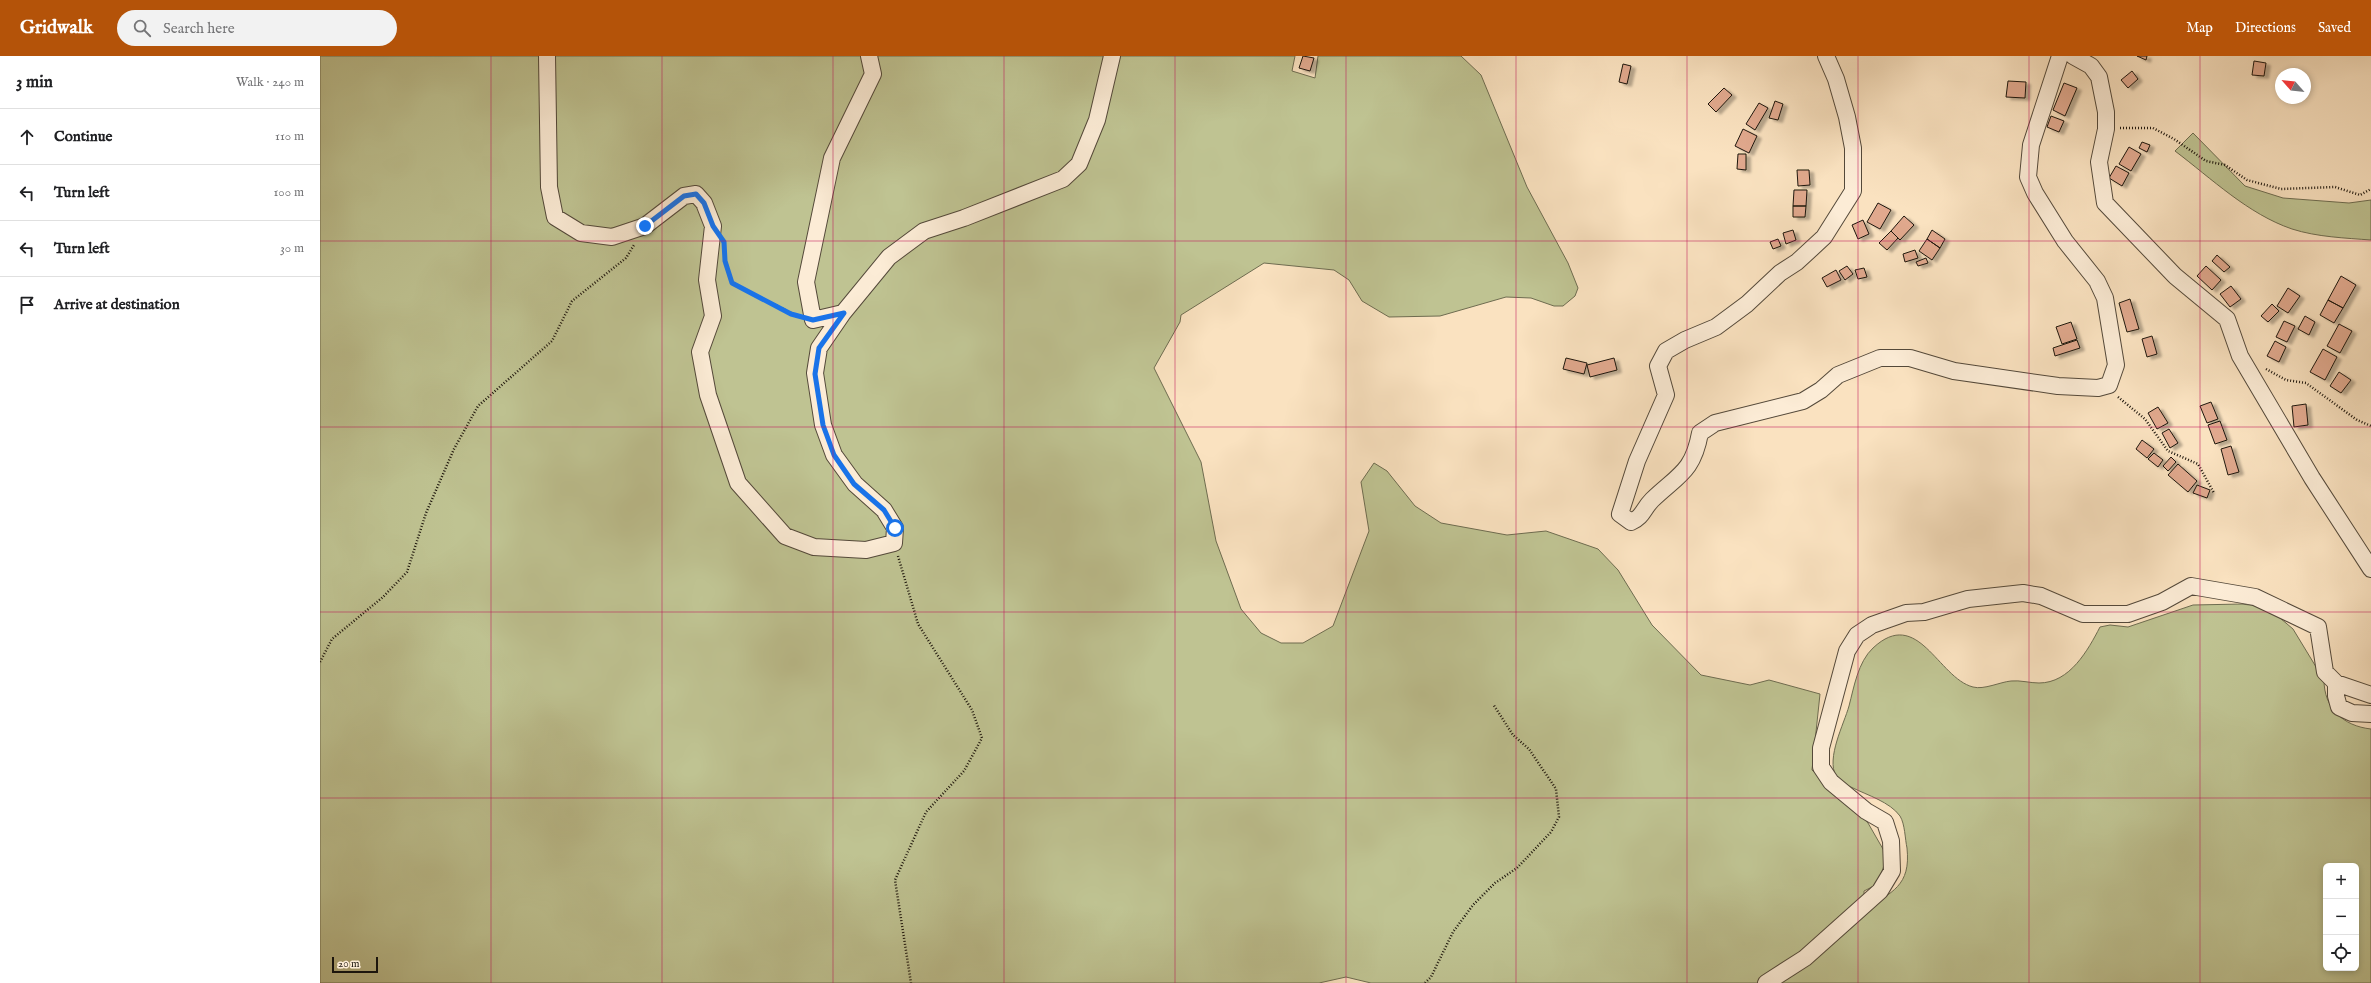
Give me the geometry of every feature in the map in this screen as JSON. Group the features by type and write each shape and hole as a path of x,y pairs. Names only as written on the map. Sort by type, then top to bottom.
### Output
{"street":[{"path":"548,56 549,188 555,216 581,233 612,238 645,226 684,196 696,194 704,203 713,226 707,280 713,316 700,352 708,395 738,483 785,536 814,547 866,550 894,543 895,528 884,510 854,484 834,455 823,425 815,374 819,348 844,313 889,257 924,231 964,218 1063,179 1079,164 1096,120 1112,56"},
{"path":"844,313 813,320 806,282 832,158 873,74 869,56"},
{"path":"1826,56 1836,79 1847,117 1853,148 1853,191 1824,237 1797,262 1780,273 1747,304 1716,327 1685,340 1666,351 1658,366 1666,395 1637,460 1620,514 1631,522 1640,518 1650,502 1688,469 1696,453 1700,433 1715,423 1802,401 1821,390 1838,375 1880,358 1910,358 1954,371 2058,386 2098,388 2110,385 2116,365 2105,298 2097,281 2065,240 2035,193 2028,177 2031,145 2060,56"},
{"path":"2072,56 2091,66 2099,76 2106,112 2106,129 2099,162 2105,203 2175,276 2228,319 2244,363 2312,478 2371,569"},
{"path":"1766,983 1805,958 1880,891 1892,871 1891,841 1885,822 1866,811 1831,782 1821,767 1821,748 1847,651 1857,635 1872,625 1906,613 1924,612 1968,599 2023,593 2041,596 2083,614 2128,614 2162,602 2192,586 2255,597 2318,627 2325,672 2336,683 2371,695"},
{"path":"2336,683 2336,696 2339,707 2352,713 2371,714"}],"path":[{"path":"2106,129 2134,127 2153,128 2174,138 2206,161 2225,165 2247,180 2281,189 2336,187 2360,195 2371,189"},
{"path":"320,662 332,639 383,597 406,572 426,512 454,449 478,406 552,341 572,301 626,258 645,226"},
{"path":"725,255 732,283 791,314 813,320"},
{"path":"2263,367 2286,380 2306,383 2357,420 2371,426"},
{"path":"2110,385 2114,394 2145,419 2168,451 2198,464 2214,493"},
{"path":"894,543 918,624 972,710 982,738 964,771 926,812 895,880 911,983"},
{"path":"1425,983 1431,977 1453,932 1473,905 1495,883 1522,862 1551,832 1559,817 1556,790 1529,749 1513,735 1493,704"}],"green space":[{"path":"320,56 1295,56 1292,71 1315,78 1318,56 1461,56 1481,75 1527,187 1568,263 1578,288 1575,296 1563,306 1554,306 1531,298 1506,297 1440,316 1389,317 1362,301 1349,280 1334,270 1264,263 1181,315 1180,322 1154,368 1201,462 1216,541 1241,609 1261,633 1281,643 1303,643 1333,626 1369,531 1361,482 1374,463 1387,471 1415,506 1441,523 1507,535 1546,531 1598,549 1618,570 1652,625 1701,675 1750,685 1769,680 1820,694 1812,770 1868,823 1887,856 1878,884 1864,891 1864,910 1891,892 1903,880 1907,861 1904,827 1902,819 1896,811 1878,799 1841,782 1833,769 1833,760 1834,751 1860,667 1873,648 1889,637 1903,635 1915,640 1927,648 1960,681 1973,687 1987,687 2011,681 2039,683 2050,682 2060,677 2077,664 2100,627 2110,625 2128,627 2193,605 2242,604 2257,606 2280,618 2293,629 2324,680 2327,699 2337,714 2352,724 2371,729 2371,983 1371,983 1346,977 1319,983 320,983"},
{"path":"2193,133 2245,186 2283,198 2349,203 2371,200 2371,240 2331,237 2302,232 2276,222 2245,205 2175,151"}],"building":[{"path":"1303,56 1314,58 1310,71 1299,68"},
{"path":"2137,56 2147,56 2146,60"},
{"path":"2254,61 2266,63 2264,76 2252,75"},
{"path":"1623,64 1631,66 1627,84 1619,82"},
{"path":"2132,71 2138,79 2128,88 2121,80"},
{"path":"2008,81 2026,82 2025,98 2006,97"},
{"path":"2064,83 2077,88 2065,116 2053,110"},
{"path":"1724,88 1732,95 1716,112 1708,104"},
{"path":"1775,101 1783,104 1778,120 1769,118"},
{"path":"1759,103 1768,108 1755,130 1746,124"},
{"path":"2051,116 2064,121 2059,132 2047,127"},
{"path":"1743,129 1757,136 1749,153 1735,146"},
{"path":"2142,142 2150,145 2147,152 2139,148"},
{"path":"2129,147 2141,154 2131,171 2119,164"},
{"path":"1738,154 1746,154 1746,170 1737,169"},
{"path":"2116,166 2129,173 2122,186 2109,178"},
{"path":"1797,170 1809,170 1810,185 1798,186"},
{"path":"1794,190 1807,190 1806,206 1793,206"},
{"path":"1878,203 1891,210 1880,229 1867,222"},
{"path":"1793,206 1806,206 1805,217 1793,217"},
{"path":"1904,216 1914,225 1900,240 1891,231"},
{"path":"1863,220 1869,234 1858,239 1852,225"},
{"path":"1793,230 1796,240 1786,244 1783,233"},
{"path":"1932,230 1945,239 1940,248 1927,239"},
{"path":"1891,231 1898,238 1887,250 1879,243"},
{"path":"1778,239 1781,246 1773,249 1770,242"},
{"path":"1927,239 1940,248 1932,260 1919,251"},
{"path":"1915,250 1918,258 1905,262 1903,254"},
{"path":"2217,255 2230,267 2224,272 2212,261"},
{"path":"1926,258 1928,263 1918,266 1916,262"},
{"path":"1847,266 1853,274 1845,280 1839,271"},
{"path":"2206,266 2221,280 2212,290 2197,276"},
{"path":"1864,268 1867,277 1858,279 1855,270"},
{"path":"1836,270 1841,280 1827,287 1822,278"},
{"path":"2341,276 2356,285 2343,308 2328,300"},
{"path":"2231,286 2241,299 2230,307 2220,294"},
{"path":"2288,288 2300,296 2288,313 2277,306"},
{"path":"2130,299 2139,329 2127,332 2119,303"},
{"path":"2328,300 2343,308 2334,323 2320,315"},
{"path":"2272,304 2279,311 2268,322 2261,316"},
{"path":"2305,316 2315,322 2309,335 2298,329"},
{"path":"2284,321 2295,326 2287,342 2276,337"},
{"path":"2071,322 2077,339 2062,344 2056,327"},
{"path":"2339,324 2352,331 2340,353 2327,346"},
{"path":"2152,336 2157,354 2147,357 2142,339"},
{"path":"2077,340 2080,348 2055,356 2053,348"},
{"path":"2275,341 2286,347 2279,362 2267,356"},
{"path":"2323,349 2337,357 2325,380 2310,372"},
{"path":"1566,358 1587,363 1584,374 1563,369"},
{"path":"1614,358 1617,370 1590,377 1587,365"},
{"path":"2339,372 2351,380 2341,393 2330,386"},
{"path":"2211,402 2218,419 2207,423 2200,406"},
{"path":"2306,404 2308,425 2294,427 2292,406"},
{"path":"2158,407 2168,423 2157,429 2148,413"},
{"path":"2220,421 2227,440 2215,444 2208,425"},
{"path":"2169,429 2178,443 2170,448 2162,433"},
{"path":"2142,440 2154,449 2147,458 2136,449"},
{"path":"2231,446 2239,472 2228,475 2221,449"},
{"path":"2154,453 2163,460 2158,467 2148,459"},
{"path":"2171,457 2176,462 2168,471 2163,466"},
{"path":"2178,464 2197,481 2188,492 2168,475"},
{"path":"2197,485 2210,490 2207,498 2193,493"}],"route":[{"path":"645,226 684,196 696,194 704,203 713,226 724,242 725,261 732,283 791,314 813,320 844,313 819,348 815,374 823,425 834,455 854,484 884,510 895,528"}]}
